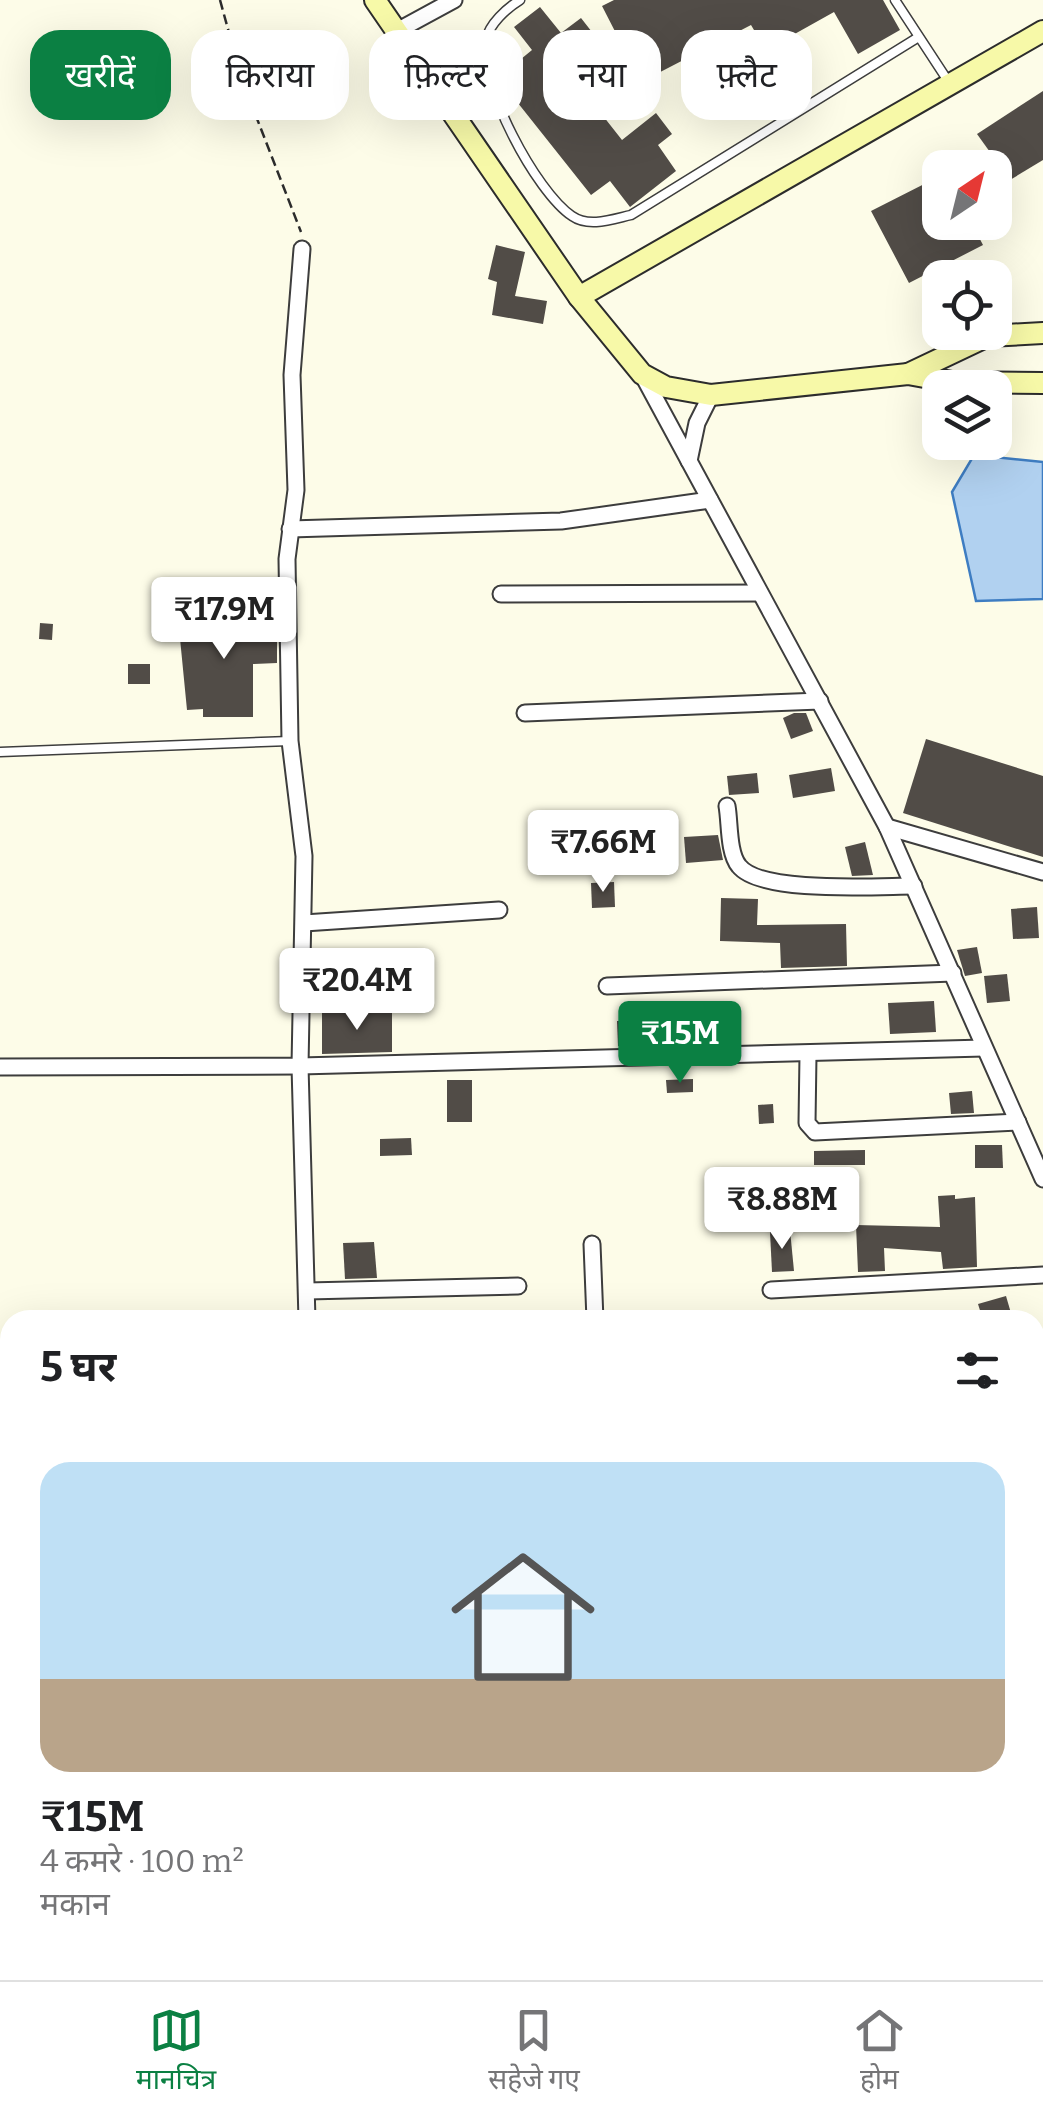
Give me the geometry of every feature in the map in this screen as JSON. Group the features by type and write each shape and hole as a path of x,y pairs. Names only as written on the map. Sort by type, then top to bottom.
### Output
{"main road":[{"path":"375,0 394,30"},
{"path":"579,297 1043,31"},
{"path":"456,120 579,297 642,374 666,387 711,395 908,374 952,382 1043,383"},
{"path":"908,374 988,336 1043,333"}],"street":[{"path":"398,30 435,4 454,0"},
{"path":"302,249 292,375 296,490 286,559 290,742 304,856 300,1066 308,1310"},
{"path":"642,374 887,827 1043,1178"},
{"path":"689,461 696,422 711,395"},
{"path":"290,529 561,521 710,500"},
{"path":"501,594 760,594"},
{"path":"526,713 820,701"},
{"path":"728,806 734,860 750,874 815,885 914,886"},
{"path":"887,827 1043,872"},
{"path":"304,923 499,910"},
{"path":"607,986 953,974"},
{"path":"0,1066 300,1066 808,1056 984,1048"},
{"path":"808,1056 807,1123 815,1132 1018,1122"},
{"path":"592,1244 594,1310"},
{"path":"771,1290 1043,1275"},
{"path":"307,1292 518,1286"}],"lane":[{"path":"520,0 507,8 486,36 486,71 493,92 519,144 554,199 574,218 603,222 632,214 917,38"},
{"path":"895,0 950,85"},
{"path":"0,752 290,742"}],"path":[{"path":"220,0 242,80 295,211 302,249"}],"water":[{"path":"971,460 1043,462 1043,599 976,601 952,492"}],"building":[{"path":"614,0 883,0 900,30 858,54 834,12 802,30 754,30 751,25 741,30 681,30 681,61 661,72 661,30 614,30 602,6"},
{"path":"540,7 559,30 543,30 543,120 606,120 622,140 647,120 661,120 672,134 658,145 676,171 630,207 610,181 591,195 523,109 523,57 532,50 523,38 523,30 514,27"},
{"path":"581,18 590,30 565,30"},
{"path":"1043,91 1043,160 1012,179 1012,150 988,150 977,134"},
{"path":"922,185 922,240 980,240 983,245 954,260 922,260 922,276 909,283 871,211"},
{"path":"496,245 525,252 515,296 547,301 543,324 492,315 497,282 488,279"},
{"path":"270,616 270,629 277,628 277,663 253,664 253,717 203,717 203,709 187,710 178,618"},
{"path":"40,623 53,624 52,640 39,639"},
{"path":"128,664 150,664 150,684 128,684"},
{"path":"806,713 813,731 791,739 783,718"},
{"path":"926,739 1043,776 1043,857 903,813"},
{"path":"831,768 835,791 793,798 789,775"},
{"path":"757,773 759,793 729,795 727,776"},
{"path":"718,835 723,860 686,863 684,837"},
{"path":"865,842 873,875 852,876 845,847"},
{"path":"614,882 615,907 592,908 591,883"},
{"path":"721,898 758,899 757,925 846,924 847,966 781,968 780,943 720,941"},
{"path":"1037,907 1039,938 1013,939 1011,909"},
{"path":"977,947 982,973 965,976 957,950"},
{"path":"1007,974 1010,1001 987,1003 984,976"},
{"path":"934,1001 936,1032 890,1034 888,1003"},
{"path":"322,1012 392,1013 392,1052 322,1054"},
{"path":"617,1021 651,1021 652,1046 618,1046"},
{"path":"676,1028 703,1028 703,1043 676,1043"},
{"path":"693,1079 693,1092 667,1093 666,1080"},
{"path":"447,1080 472,1080 472,1122 447,1122"},
{"path":"972,1091 974,1113 951,1114 949,1093"},
{"path":"773,1104 774,1123 759,1124 758,1105"},
{"path":"411,1138 412,1155 380,1156 380,1139"},
{"path":"975,1145 1002,1145 1003,1168 975,1168"},
{"path":"865,1150 865,1165 814,1165 814,1151"},
{"path":"955,1195 955,1199 975,1197 977,1267 943,1269 941,1252 884,1248 885,1271 858,1272 856,1225 940,1227 938,1196"},
{"path":"790,1230 794,1271 772,1272 770,1232"},
{"path":"374,1242 377,1278 345,1279 343,1243"},
{"path":"1006,1296 1010,1310 980,1310 978,1304"}]}
